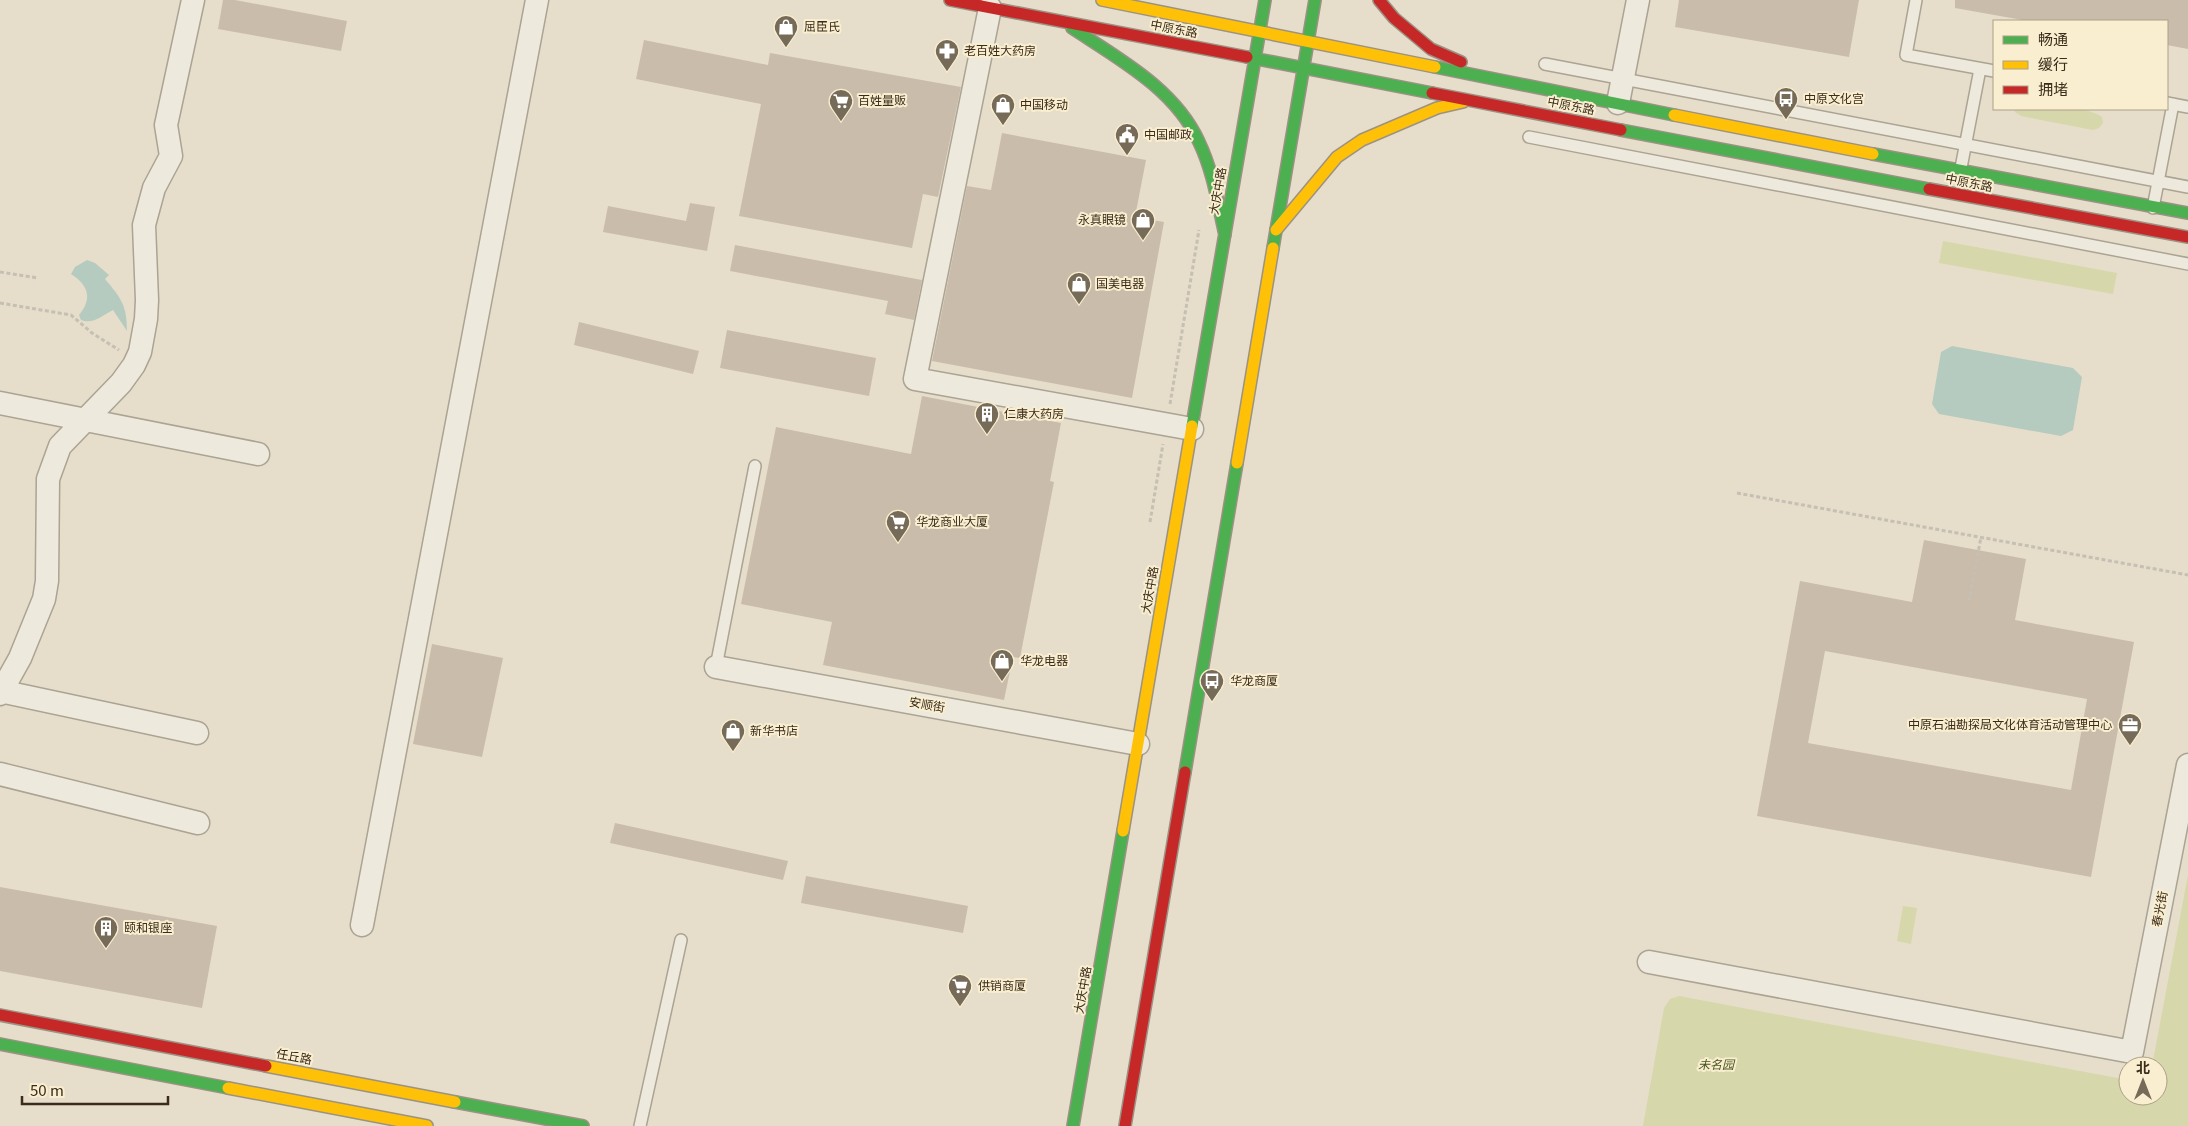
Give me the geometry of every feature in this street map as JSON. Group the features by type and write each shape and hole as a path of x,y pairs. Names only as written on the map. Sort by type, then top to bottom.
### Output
{"main road":[{"name":"中原东路","path":"950,0 1957,195 2188,237"},
{"name":"中原东路","path":"1102,0 1961,171 2188,213"},
{"name":"大庆中路","path":"1074,1126 1265,0"},
{"path":"1125,1126 1315,0"},
{"path":"1379,0 1394,18 1430,49 1503,80"},
{"path":"1062,22 1166,94 1193,129 1210,170 1225,236"},
{"path":"1276,230 1337,157 1362,140 1437,108 1470,101"},
{"name":"任丘路","path":"0,1015 582,1126"},
{"path":"0,1044 358,1120 427,1126"}],"street":[{"path":"193,0 166,125 171,156 154,188 144,225 146,319 140,352 121,384 83,420 60,446 51,466 48,479 47,581 44,599 20,658 0,692 197,733"},
{"path":"362,925 537,0"},
{"path":"1618,103 1638,0"},
{"path":"990,8 915,379 1192,429"},
{"path":"0,403 258,454"},
{"name":"安顺街","path":"716,667 1138,744"},
{"name":"春光街","path":"1649,962 2132,1052 2188,768"},
{"path":"0,774 198,823"}],"lane":[{"path":"1916,0 1906,55 1993,71"},
{"path":"1545,64 2188,187"},
{"path":"1957,195 1980,69"},
{"path":"2149,230 2170,104 2188,107"},
{"path":"1528,137 2188,264"},
{"path":"716,667 755,466"},
{"path":"640,1126 681,940"}],"path":[{"path":"0,272 38,278"},
{"path":"0,303 71,315 92,333 136,361"},
{"path":"1737,493 2188,575"},
{"path":"1969,601 1981,537"}],"green space":[{"path":"2014,110 2083,110 2102,117 2103,123 2099,128 2093,130 2021,116"},
{"path":"1943,241 2117,273 2113,294 1939,263"},
{"name":"未名园","path":"2188,875 2188,1126 1643,1126 1664,1008 1670,999 1679,996 2118,1078 2118,1106 2168,1106 2168,1056 2154,1056"},
{"path":"1903,906 1917,908 1911,944 1897,941"}],"shaded area":[{"path":"87,260 95,263 109,275 105,279 122,302 126,315 127,331 113,310 94,320 81,320 79,315 86,303 87,292 77,278 71,274 75,267"},
{"path":"1952,346 2073,368 2082,377 2073,430 2061,436 1939,414 1932,404 1941,352"}],"building":[{"path":"223,0 235,0 347,21 341,51 218,29"},
{"path":"1679,0 1859,0 1849,57 1675,27"},
{"path":"1955,0 2188,0 2188,49 2168,45 2168,20 2022,20 1955,8"},
{"path":"644,40 768,65 770,53 961,87 938,197 923,194 912,248 739,216 761,104 636,79"},
{"path":"1002,133 1146,160 1135,217 1164,222 1132,398 932,361 967,186 991,190"},
{"path":"690,203 715,207 707,251 603,232 608,206 686,221"},
{"path":"735,245 922,280 914,320 885,314 888,301 730,271"},
{"path":"579,322 699,351 693,374 574,345"},
{"path":"727,330 876,358 869,396 720,368"},
{"name":"华龙商业大厦","path":"922,396 1061,423 1050,481 1054,482 1020,658 1013,657 1004,700 823,665 832,622 741,604 776,427 911,454"},
{"path":"1924,540 2026,559 2015,620 2134,642 2091,877 1757,816 1800,581 1912,602","holes":["1825,651 2087,699 2071,790 1808,743"]},
{"path":"432,644 503,658 482,757 413,744"},
{"path":"615,823 788,861 783,880 610,843"},
{"path":"806,876 968,906 963,933 801,903"},
{"name":"颐和银座","path":"0,887 217,926 202,1008 0,971"}],"traffic: fast":[{"path":"1192,426 1265,0"},
{"path":"1273,248 1315,0"},
{"path":"1072,28 1144,77 1176,106 1189,123 1208,164 1225,235"},
{"path":"1247,57 1432,93"},
{"path":"1435,67 1674,115"},
{"path":"1621,130 1929,189"},
{"path":"1873,154 2188,213"},
{"path":"1185,772 1237,463"},
{"path":"1073,1126 1123,831"},
{"path":"0,1044 228,1088"},
{"path":"455,1102 583,1126"}],"traffic: slow":[{"path":"1102,0 1435,67"},
{"path":"1276,230 1337,157 1362,140 1437,108 1463,102"},
{"path":"1674,115 1873,154"},
{"path":"1237,463 1273,248"},
{"path":"1123,831 1192,426"},
{"path":"266,1066 455,1102"},
{"path":"228,1088 427,1126"}],"traffic: jam":[{"path":"950,0 1247,57"},
{"path":"1379,0 1394,18 1431,49 1461,62"},
{"path":"1432,93 1621,130"},
{"path":"1929,189 2188,237"},
{"path":"1125,1126 1185,772"},
{"path":"0,1015 266,1066"}],"place":[{"name":"屈臣氏","path":"786,48"},
{"name":"老百姓大药房","path":"947,72"},
{"name":"中原文化宫","path":"1786,120"},
{"name":"百姓量贩","path":"841,122"},
{"name":"中国移动","path":"1003,126"},
{"name":"中国邮政","path":"1127,156"},
{"name":"永真眼镜","path":"1143,241"},
{"name":"国美电器","path":"1079,305"},
{"name":"仁康大药房","path":"987,435"},
{"name":"华龙商业大厦","path":"898,543"},
{"name":"华龙电器","path":"1002,682"},
{"name":"华龙商厦","path":"1212,702"},
{"name":"中原石油勘探局文化体育活动管理中心","path":"2130,746"},
{"name":"新华书店","path":"733,752"},
{"name":"颐和银座","path":"106,949"},
{"name":"供销商厦","path":"960,1007"}]}
